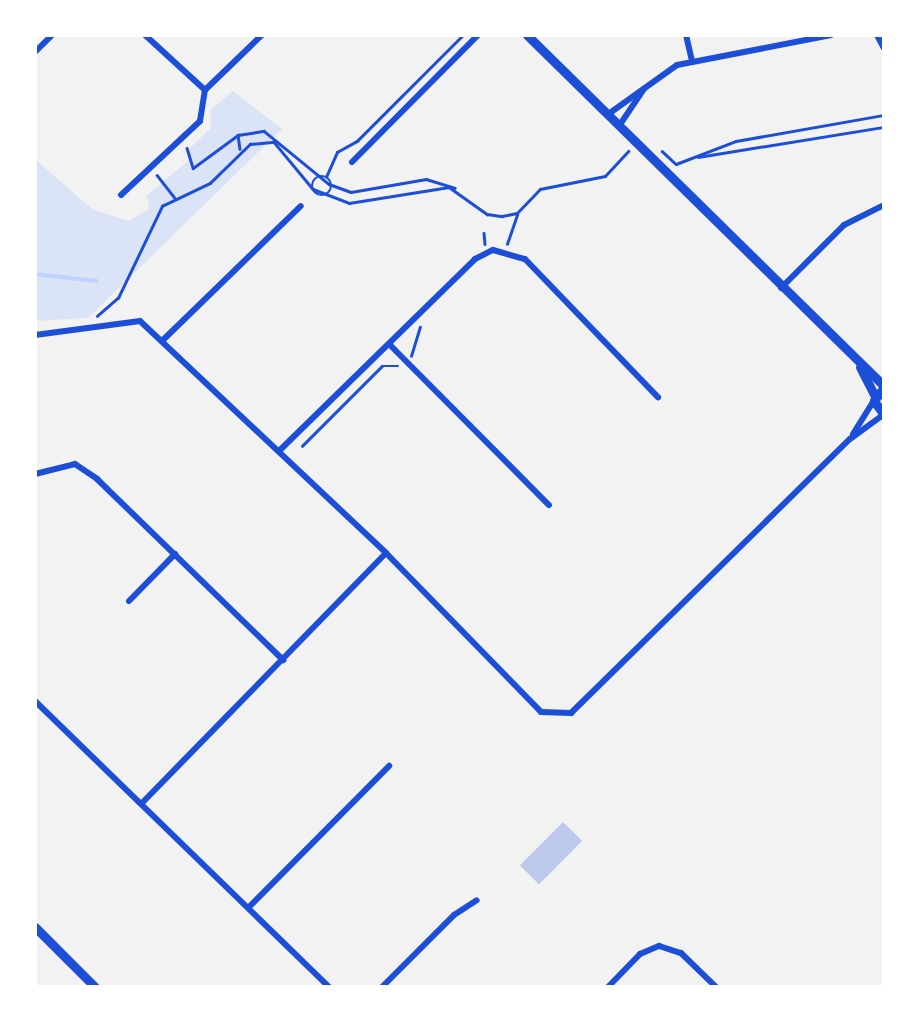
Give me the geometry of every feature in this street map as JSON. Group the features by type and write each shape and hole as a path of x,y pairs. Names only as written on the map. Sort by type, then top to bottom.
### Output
{"main road":[{"path":"527,35 859,365 884,386 874,399"},
{"path":"859,365 883,415"},
{"path":"35,927 95,987"}],"street":[{"path":"35,52 52,35"},
{"path":"145,35 205,90"},
{"path":"121,195 200,121 205,90 262,35"},
{"path":"352,162 478,35"},
{"path":"687,35 692,60"},
{"path":"607,115 692,60 831,35"},
{"path":"877,35 884,48"},
{"path":"619,127 645,88"},
{"path":"781,288 844,225 884,205"},
{"path":"163,340 300,206"},
{"path":"279,452 475,259 507,250 525,259 659,397"},
{"path":"35,335 140,321 386,553 541,712 571,713 850,439 883,415"},
{"path":"390,344 549,505"},
{"path":"850,439 874,399"},
{"path":"35,474 75,464 175,554 282,660"},
{"path":"142,803 386,553"},
{"path":"129,601 175,554"},
{"path":"35,701 329,987"},
{"path":"249,907 389,766"},
{"path":"382,987 454,915 477,900"},
{"path":"608,987 640,954 659,946 681,953 716,987"}],"path":[{"path":"326,177 344,145 357,141 463,35"},
{"path":"652,142 676,164 736,141 884,114"},
{"path":"695,157 884,127"},
{"path":"193,138 185,156 193,168 238,135 271,134 319,177 332,185 372,193 426,179 464,193 487,214 519,212"},
{"path":"238,135 240,149"},
{"path":"84,319 118,298 148,226 174,197 210,183 240,149 274,142 318,196 327,195 349,203 395,199 440,187 464,193"},
{"path":"507,250 507,231 519,212 540,189 605,176 628,151"},
{"path":"150,167 174,197"},
{"path":"319,177 326,177"},
{"path":"312,187 319,177"},
{"path":"326,177 332,185"},
{"path":"327,195 332,185"},
{"path":"393,187 395,199"},
{"path":"302,446 382,366 407,361 427,320"}],"shaded area":[{"path":"233,91 282,129 88,318 35,321 35,159 92,209 129,221 149,209 147,195 190,159 187,151 211,128 210,110"}],"building":[{"path":"563,822 582,841 539,884 520,865"}],"waterway":[{"path":"35,274 97,281"}]}
